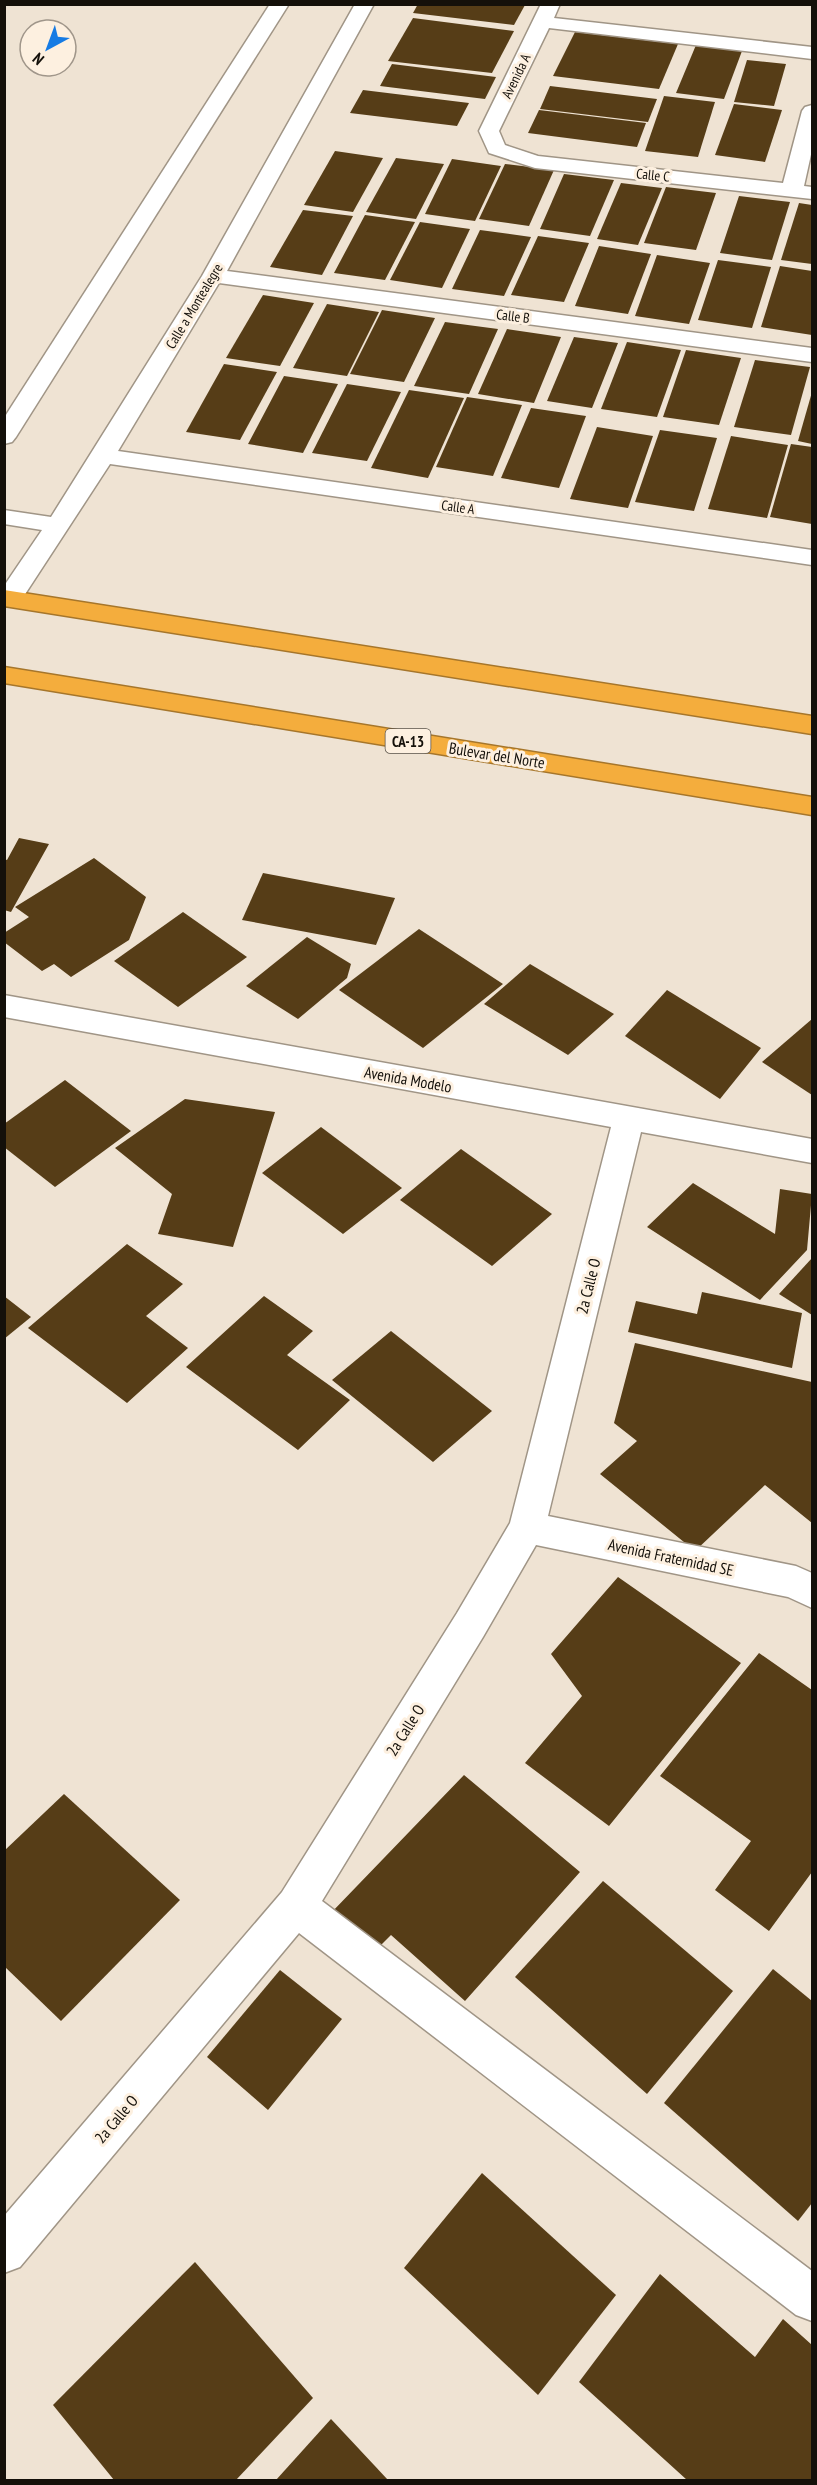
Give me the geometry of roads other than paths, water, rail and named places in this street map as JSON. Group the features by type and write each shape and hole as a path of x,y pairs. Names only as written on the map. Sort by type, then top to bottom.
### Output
{"highway":[{"path":"7,598 813,725"},
{"name":"Bulevar del Norte","path":"4,675 813,807"}],"street":[{"path":"4,437 280,4"},
{"name":"Calle a Montealegre","path":"7,598 103,456 213,276 365,4"},
{"path":"547,13 813,53"},
{"name":"Avenida A","path":"496,149 489,131 547,13"},
{"path":"802,192 813,111"},
{"name":"Calle C","path":"496,149 535,162 802,192"},
{"name":"Calle B","path":"213,276 813,355"},
{"name":"Calle A","path":"103,456 813,558"},
{"path":"4,517 57,525"},
{"name":"Avenida Modelo","path":"4,1006 813,1151"},
{"name":"2a Calle O","path":"4,2251 296,1906 470,1625 527,1527 629,1118"},
{"name":"Avenida Fraternidad SE","path":"527,1527 796,1582 813,1592"},
{"path":"296,1906 813,2300"}]}
